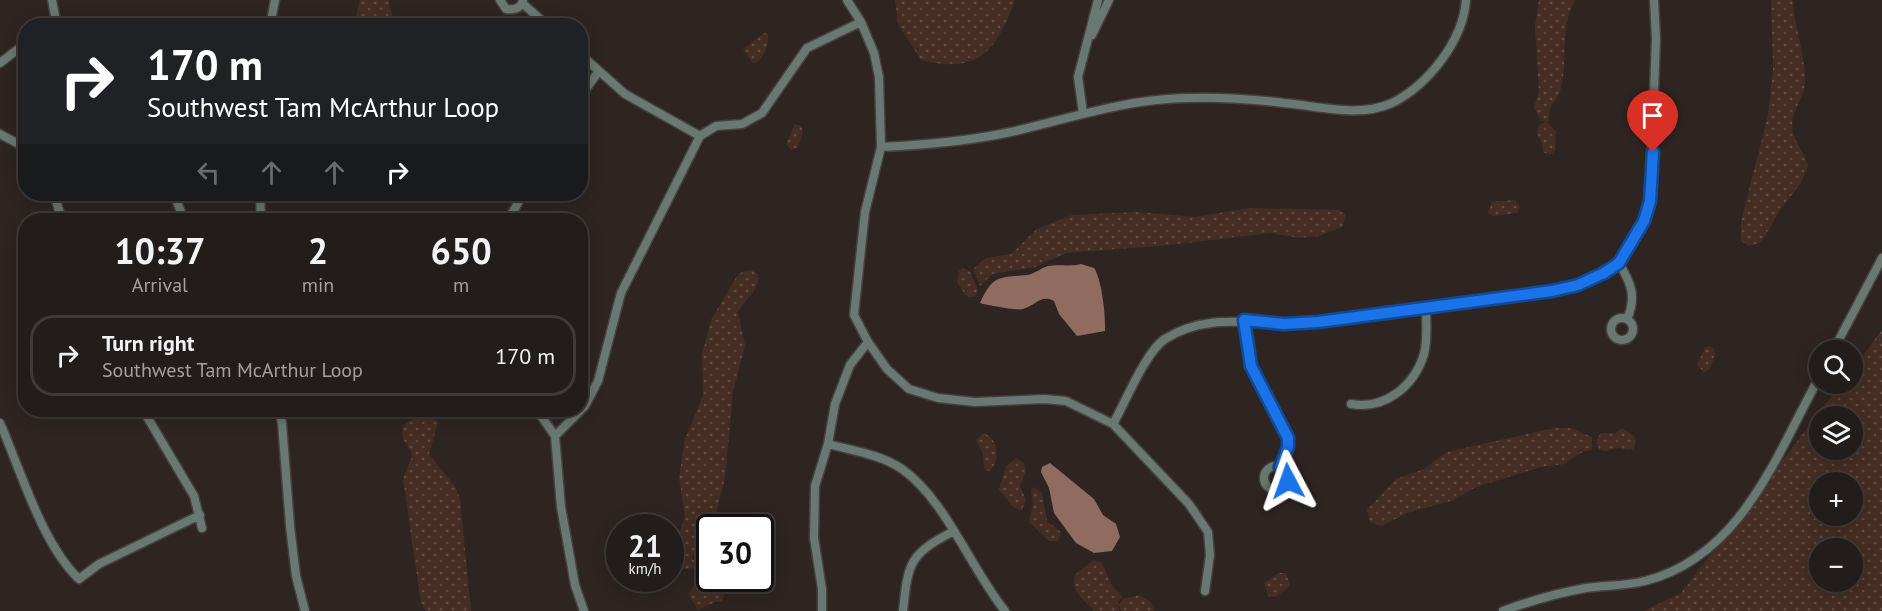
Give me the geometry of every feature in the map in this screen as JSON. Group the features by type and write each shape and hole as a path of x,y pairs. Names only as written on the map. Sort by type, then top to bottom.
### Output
{"street":[{"path":"52,0 55,18"},
{"path":"272,18 275,0"},
{"path":"500,0 506,9 512,10 522,2 539,18"},
{"path":"848,0 861,22 874,53 879,77 881,147 866,212 854,315 868,342 887,369 909,389 938,398 975,402 1045,399 1066,401 1113,424 1189,504 1208,532 1210,555 1205,591"},
{"path":"1083,113 1078,77 1098,0"},
{"path":"1088,43 1109,0"},
{"path":"881,147 981,138 1083,113 1182,98 1231,98 1364,110 1391,103 1419,85 1441,59 1460,27 1466,0"},
{"path":"1113,424 1149,355 1163,340 1197,325 1217,320 1305,323 1426,308 1578,285 1619,263 1644,221 1650,201 1656,69 1654,0"},
{"path":"588,400 598,381 621,293 700,135 716,126 742,124 762,113 807,48 861,22"},
{"path":"0,63 18,49"},
{"path":"588,61 625,94 700,135"},
{"path":"588,86 599,71"},
{"path":"0,134 18,144"},
{"path":"1839,340 1882,258"},
{"path":"1619,263 1629,280 1634,295 1627,319"},
{"path":"1351,404 1367,407 1376,405 1408,382 1424,353 1426,308"},
{"path":"1244,320 1251,366 1288,438 1288,447 1280,467"},
{"path":"822,611 822,589 814,538 814,486 828,444 835,404 850,365 868,342"},
{"path":"1503,611 1558,594 1656,578 1687,565 1713,547 1739,520 1757,493 1810,394"},
{"path":"147,417 194,496 202,528"},
{"path":"281,417 296,576 305,611"},
{"path":"542,417 555,436 561,507 575,585 584,611"},
{"path":"555,436 574,417"},
{"path":"0,423 59,557 79,579 99,564 200,515"},
{"path":"828,444 901,468 920,484 954,531 985,587 1005,611"},
{"path":"903,611 907,573 913,559 930,544 954,531"}],"shaded area":[{"path":"360,0 388,0 393,18 356,18"},
{"path":"895,0 1015,0 1001,33 983,54 971,61 941,64 921,60 898,24"},
{"path":"1539,0 1575,0 1567,22 1563,80 1549,112 1549,121 1541,121 1534,107 1539,92 1535,26"},
{"path":"1771,0 1793,0 1804,62 1805,83 1792,125 1794,136 1808,166 1801,183 1780,210 1764,238 1759,243 1749,246 1741,241 1741,222 1768,115 1773,69"},
{"path":"764,33 768,34 765,50 759,61 752,62 743,49"},
{"path":"1546,121 1556,132 1555,151 1550,155 1543,152 1542,143 1537,134 1539,125"},
{"path":"795,124 801,126 803,131 798,147 791,150 786,144"},
{"path":"1515,200 1520,208 1517,213 1493,216 1488,213 1492,202"},
{"path":"1249,208 1339,210 1346,215 1342,227 1319,236 1300,238 1270,233 1170,245 1066,253 1035,267 993,274 980,286 973,269 986,258 1011,254 1037,229 1072,215 1138,212 1195,217"},
{"path":"1081,264 1094,268 1097,273 1103,299 1105,331 1077,336 1059,314 1054,301 1049,299 1020,309 980,303 989,287 1003,278 1030,274 1048,266"},
{"path":"963,268 970,271 978,290 975,297 966,296 957,282 959,271"},
{"path":"751,270 758,275 758,281 757,286 738,312 745,345 733,392 725,478 716,514 696,514 696,546 692,559 696,562 696,569 684,569 685,516 679,477 685,439 703,396 702,354 711,320 737,276"},
{"path":"1882,330 1882,611 1644,611 1681,593 1809,426 1809,460 1863,460 1863,406 1824,406 1833,394 1863,394 1863,356"},
{"path":"1708,346 1714,348 1715,354 1710,369 1704,372 1697,365"},
{"path":"431,417 438,422 429,454 456,488 460,499 471,611 426,611 421,603 403,479 412,457 403,439 402,427 410,420"},
{"path":"1554,428 1570,428 1592,437 1592,450 1584,451 1564,464 1541,467 1476,487 1454,500 1407,513 1382,526 1370,522 1367,510 1396,479 1424,469 1447,452"},
{"path":"1622,428 1634,436 1636,442 1633,449 1619,448 1605,451 1599,449 1596,440 1601,433 1615,433"},
{"path":"984,433 993,440 997,451 995,462 989,472 984,468 983,454 976,440"},
{"path":"1016,458 1024,463 1026,470 1020,486 1026,500 1022,510 1013,507 999,489 1006,466"},
{"path":"1050,463 1094,499 1103,515 1116,524 1120,537 1112,551 1094,553 1076,543 1054,513 1049,488 1041,472 1042,467"},
{"path":"1034,487 1042,493 1047,521 1061,532 1058,541 1049,541 1029,522 1033,504 1031,490"},
{"path":"1094,560 1102,563 1112,586 1123,597 1118,602 1119,611 1094,611 1075,587 1075,575"},
{"path":"1279,573 1286,573 1290,586 1275,597 1268,596 1264,583"},
{"path":"696,584 696,592 725,592 722,602 715,602 698,610 689,595"},
{"path":"1139,595 1151,602 1154,611 1121,611 1119,605 1123,599"}],"route":[{"path":"1288,481 1285,470 1280,467 1286,456 1288,438 1251,366 1244,320 1284,324 1318,322 1552,291 1578,285 1619,263 1636,239 1650,201 1653,152"}]}
